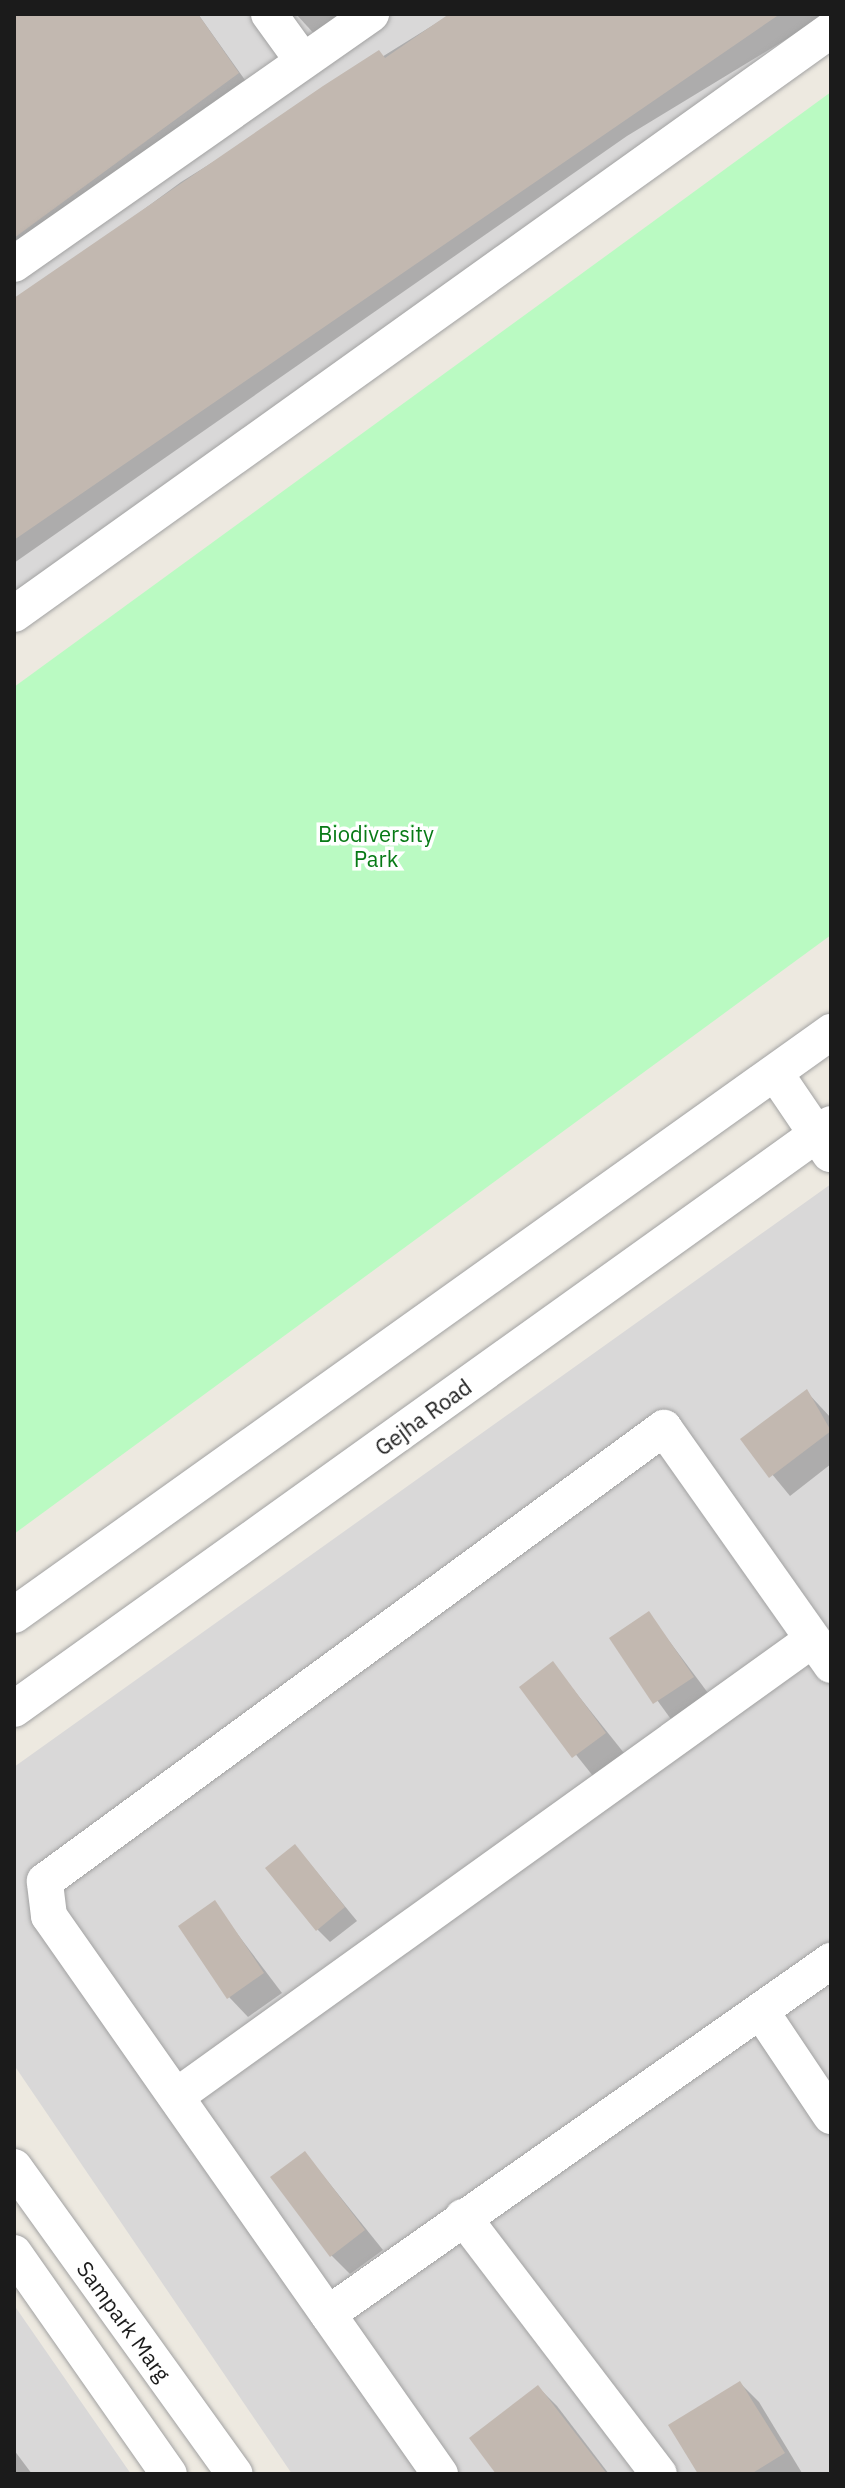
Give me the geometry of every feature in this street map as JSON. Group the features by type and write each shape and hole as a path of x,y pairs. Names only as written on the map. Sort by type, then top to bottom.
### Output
{"street":[{"path":"269,14 303,61"},
{"path":"14,264 371,14"},
{"path":"14,614 831,30"},
{"path":"14,1615 831,1032"},
{"path":"775,1073 826,1138"},
{"name":"Gejha Road","path":"14,1709 826,1138"},
{"path":"178,2095 822,1653 664,1428 45,1881 49,1916 178,2095 440,2474"},
{"path":"328,2314 463,2217 762,2013 831,1961"},
{"path":"762,2013 831,2116"},
{"name":"Sampark Marg","path":"14,2167 235,2474"},
{"path":"463,2217 659,2474"},
{"path":"14,2253 169,2474"}],"shaded area":[{"path":"14,14 831,14 14,603"},
{"path":"831,1184 831,2474 292,2474 14,2065 14,1767"},
{"path":"14,2305 131,2474 14,2474"}],"green space":[{"name":"Biodiversity Park","path":"831,92 831,935 14,1534 14,687"}],"building":[{"path":"14,14 198,14 239,73 14,238"},
{"path":"449,14 780,14 14,540 14,298 323,86 379,50 385,58"},
{"path":"807,1389 831,1431 769,1478 740,1439"},
{"path":"649,1611 694,1677 653,1704 609,1638"},
{"path":"553,1661 606,1733 572,1758 519,1687"},
{"path":"295,1844 345,1907 316,1931 265,1868"},
{"path":"215,1900 264,1973 227,1999 178,1926"},
{"path":"305,2151 365,2230 330,2257 270,2177"},
{"path":"740,2381 785,2453 751,2474 698,2474 668,2425"},
{"path":"538,2385 607,2474 496,2474 469,2438"}]}
